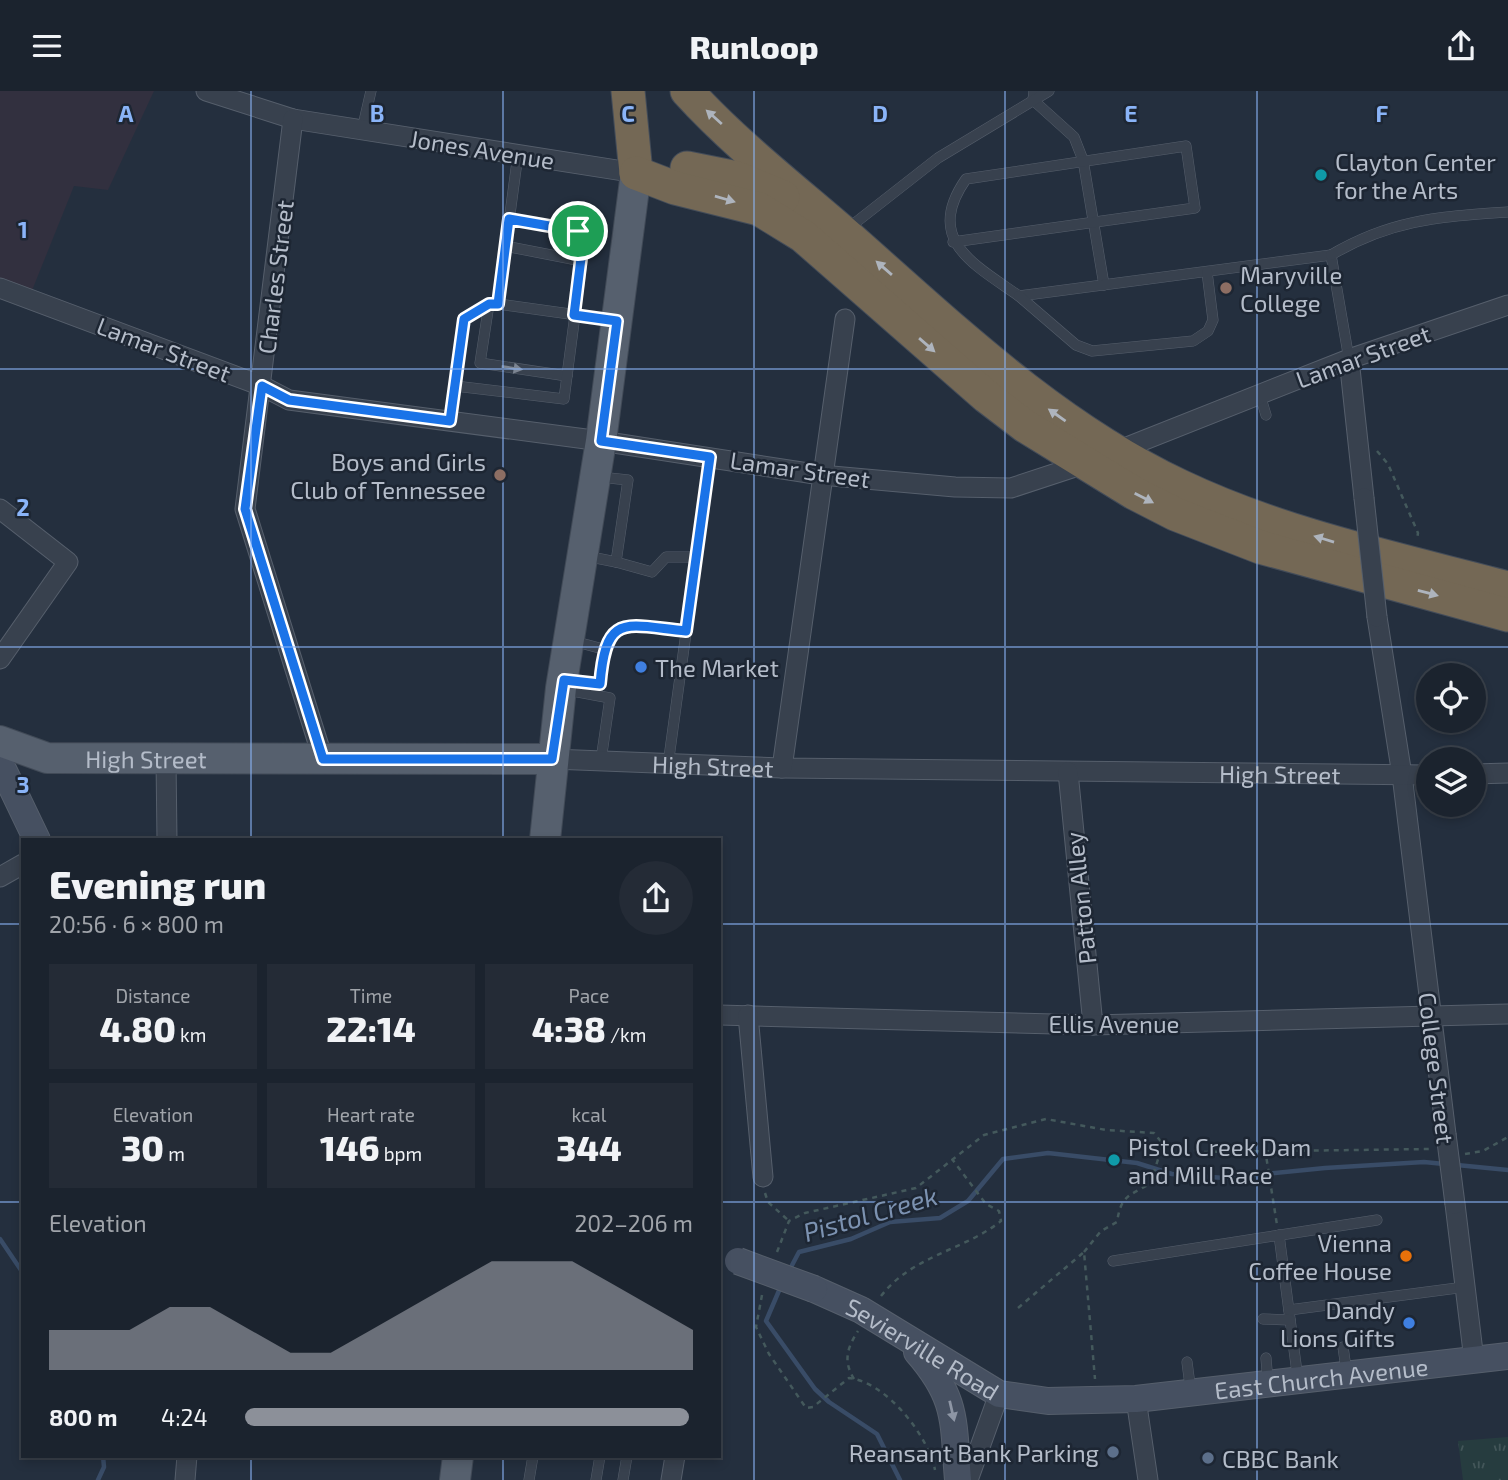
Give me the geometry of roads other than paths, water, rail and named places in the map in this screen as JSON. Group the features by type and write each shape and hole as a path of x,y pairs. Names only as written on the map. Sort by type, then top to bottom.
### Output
{"highway":[{"path":"628,91 636,173 675,188 759,209 832,241 1054,414 1115,452 1181,487 1261,519 1508,588"},
{"path":"687,91 987,397 1084,464 1175,514 1260,547 1508,615"}],"main road":[{"path":"545,838 552,759 601,441 636,173"},
{"name":"High Street","path":"0,741 47,758 552,759"},
{"path":"455,1480 458,1458"}],"street":[{"name":"Jones Avenue","path":"206,91 293,119 636,173"},
{"name":"Charles Street","path":"293,119 245,509 323,759"},
{"name":"Lamar Street","path":"0,288 262,386 289,400 601,441 821,475 955,487 1012,488 1084,464 1349,359 1508,305"},
{"path":"782,768 845,319"},
{"name":"College Street","path":"1349,359 1377,617 1402,775 1474,1360"},
{"path":"0,509 68,562 0,659"},
{"path":"166,759 167,838"},
{"name":"High Street","path":"552,759 782,768 1416,775"},
{"path":"0,763 6,792 36,838"},
{"name":"Patton Alley","path":"1068,772 1093,1025"},
{"path":"1486,774 1508,773"},
{"path":"0,877 21,865"},
{"name":"Ellis Avenue","path":"721,1015 1093,1025 1508,1014"},
{"path":"748,1015 763,1177"},
{"name":"Sevierville Road","path":"729,1258 814,1289 861,1310 999,1394 1048,1401 1136,1399"},
{"path":"902,1335 935,1373 948,1397 966,1475"},
{"name":"East Church Avenue","path":"1136,1399 1191,1393 1267,1371 1298,1381 1508,1356"},
{"path":"966,1475 999,1394"},
{"path":"1136,1399 1148,1480"},
{"path":"185,1480 187,1458"},
{"path":"671,1480 675,1458"}],"lane":[{"path":"362,130 372,91"},
{"path":"832,241 938,158 1033,95 1049,91"},
{"path":"1033,95 1074,137 1083,160 1104,285"},
{"path":"953,242 1195,208 1186,146 966,179 954,196 949,217 953,242 976,267 1018,296 1076,345 1092,351 1193,341 1209,331 1213,320 1207,272"},
{"path":"518,154 505,246 480,363 567,376"},
{"path":"1018,296 1331,254 1364,235 1401,223 1508,212"},
{"path":"455,386 564,399 583,242 578,231 509,219"},
{"path":"505,246 582,261"},
{"path":"1331,254 1349,359"},
{"path":"450,421 464,319 493,304 617,321"},
{"path":"1260,395 1266,415"},
{"path":"668,765 710,457"},
{"path":"595,477 628,480 616,562"},
{"path":"582,556 652,572 666,557 696,557"},
{"path":"563,684 600,684 603,649 611,634 631,626 686,631"},
{"path":"569,640 603,649"},
{"path":"563,684 610,698 601,760"},
{"path":"1113,1261 1377,1220"},
{"path":"1279,1235 1298,1381"},
{"path":"1263,1319 1465,1287"},
{"path":"1343,1347 1347,1375"},
{"path":"1187,1362 1191,1393"},
{"path":"530,1480 533,1458"},
{"path":"596,1480 600,1458"},
{"path":"623,1480 627,1458"},
{"path":"1142,1480 1148,1480"}],"waterway":[{"name":"Pistol Creek","path":"790,1269 799,1252 851,1239 890,1222 940,1218 968,1201 1003,1159 1048,1153 1137,1163 1172,1174 1224,1178 1325,1168 1424,1162 1444,1164"},
{"name":"Pistol Creek","path":"1457,1165 1508,1170"},
{"path":"0,1239 21,1270"},
{"name":"Pistol Creek","path":"781,1286 766,1321 815,1389 829,1402 877,1434 900,1480"},
{"path":"98,1480 104,1467 103,1458"}],"place":[{"name":"Clayton Center for the Arts","path":"1321,175"},
{"name":"Maryville College","path":"1226,288"},
{"name":"Boys and Girls Club of Tennessee","path":"500,475"},
{"name":"The Market","path":"641,667"},
{"name":"Pistol Creek Dam and Mill Race","path":"1114,1160"},
{"name":"Vienna Coffee House","path":"1406,1256"},
{"name":"Dandy Lions Gifts","path":"1409,1323"},
{"name":"Reansant Bank Parking","path":"1113,1452"},
{"name":"CBBC Bank","path":"1208,1458"}]}
